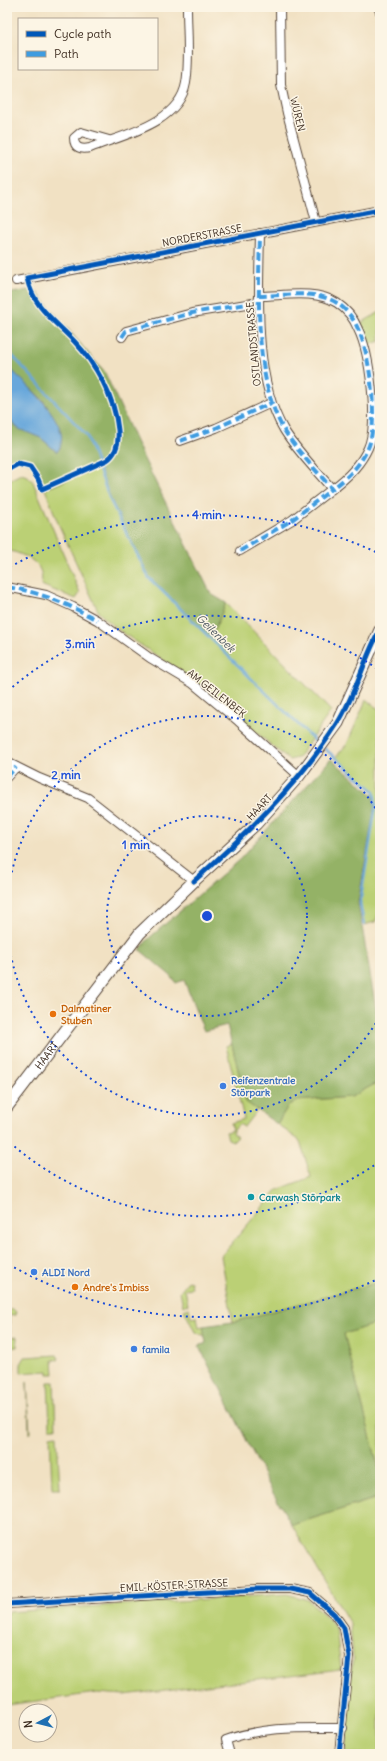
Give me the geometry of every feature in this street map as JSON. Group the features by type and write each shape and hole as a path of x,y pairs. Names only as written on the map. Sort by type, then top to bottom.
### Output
{"main road":[{"name":"HAART","path":"7,1107 126,950 161,912 256,824 299,776 327,738 346,708 380,630"}],"street":[{"path":"109,140 162,118 179,102 186,84 187,74 187,7"},
{"name":"WÜREN","path":"280,7 281,85 316,222"},
{"path":"378,7 380,12"},
{"name":"NORDERSTRASSE","path":"16,281 380,210"},
{"name":"OSTLANDSTRASSE","path":"260,233 259,299 265,373 271,402 288,435 332,489"},
{"path":"122,337 126,331 173,317 259,299 312,295 329,299 349,314 362,338 374,412 374,425 368,448 359,464 348,477 292,520 240,551"},
{"path":"180,441 216,428 271,402"},
{"name":"AM GEILENBEK","path":"7,587 46,595 97,620 150,658 192,683 238,721 299,776"},
{"path":"7,762 88,798 194,881"},
{"path":"7,777 16,767"},
{"name":"EMIL-KÖSTER-STRASSE","path":"7,1604 290,1588 310,1593 334,1614 344,1628 349,1656 343,1728 339,1754"},
{"path":"230,1754 226,1740 244,1734 288,1728 343,1728"}],"green space":[{"path":"34,289 105,373 144,459 211,594 226,603 211,638 149,578 111,500 99,467 45,489 36,470 28,462 15,461 7,463 7,418 20,429 41,438 57,452 60,448 56,421 43,400 7,366 7,294"},
{"path":"380,312 380,341 368,345 361,323"},
{"path":"99,467 111,500 149,578 211,638 226,603 331,711 298,758 289,760 199,684 120,631 99,613 58,523 45,489"},
{"path":"21,474 28,476 33,482 80,593 76,599 41,585 42,577 40,571 33,561 21,554 7,550 7,481"},
{"path":"366,700 380,710 380,911 375,922 364,925 360,903 376,805 374,791 335,758 347,744"},
{"path":"331,759 373,795 375,806 358,903 380,1033 380,1081 351,1097 296,1101 288,1106 277,1124 246,1102 227,1025 204,1031 184,980 176,983 171,976 140,950 148,939 240,859"},
{"path":"232,1044 246,1102 257,1110 244,1127 239,1124 232,1133 237,1137 233,1141 228,1139 226,1132 233,1130 231,1123 244,1119 226,1046"},
{"path":"380,1081 380,1282 233,1322 221,1256 277,1190 311,1177 300,1141 277,1124 288,1106 296,1101 351,1097"},
{"path":"188,1281 191,1282 192,1288 185,1289 188,1305 183,1306 180,1291"},
{"path":"380,1282 380,1322 344,1334 380,1474 380,1497 292,1525 273,1493 199,1346 206,1343 203,1326 233,1322"},
{"path":"12,1308 16,1312 15,1315 9,1316 10,1333 7,1333 7,1315"},
{"path":"189,1308 191,1318 197,1317 199,1327 203,1326 205,1336 195,1332 184,1310"},
{"path":"380,1322 380,1474 344,1334"},
{"path":"17,1337 17,1347 7,1348 7,1338"},
{"path":"57,1355 59,1359 53,1360 54,1374 48,1374 48,1371 21,1373 21,1364 25,1357"},
{"path":"7,1356 13,1362 13,1370 10,1374 7,1374"},
{"path":"27,1382 30,1433 29,1433"},
{"path":"48,1382 54,1382 56,1428 50,1428"},
{"path":"57,1435 60,1489 52,1489 50,1436"},
{"path":"380,1497 380,1754 345,1754 353,1656 350,1624 292,1525"},
{"path":"287,1594 308,1600 328,1618 336,1629 341,1669 124,1695 97,1693 7,1705 7,1612"}],"water":[{"path":"7,366 25,382 46,405 55,418 60,430 62,442 57,452 41,438 19,429 7,418"}],"waterway":[{"name":"Geilenbek","path":"7,350 87,436 110,500 149,578 318,744"},
{"name":"Geilenbek","path":"324,748 374,791 376,805 360,903 364,925"}],"marked path":[{"path":"240,551 292,520 332,489 289,438 274,409 267,386 260,334 260,233"},
{"path":"259,296 299,294 319,296 328,299 340,305 349,314 356,325 362,340 372,388 373,422 371,437 368,448 357,466 348,476 332,489"},
{"path":"122,337 126,331 192,313 259,302"},
{"path":"180,441 216,428 271,403"},
{"path":"7,587 54,599 97,620"},
{"path":"7,777 16,767"}],"cycle path":[{"path":"7,470 18,464 30,467 38,479 42,489 107,460 115,451 118,439 118,430 113,406 109,394 97,371 82,350 39,305 34,297 27,278 380,210"},
{"path":"194,881 271,807 306,768 344,713 380,630"},
{"path":"7,1604 258,1589 290,1589 310,1593 334,1614 344,1628 349,1656 339,1754"}],"place":[{"name":"Dalmatiner Stuben","path":"53,1014"},
{"name":"Reifenzentrale Störpark","path":"223,1086"},
{"name":"Carwash Störpark","path":"251,1197"},
{"name":"ALDI Nord","path":"34,1272"},
{"name":"Andre's Imbiss","path":"75,1287"},
{"name":"famila","path":"134,1349"}]}
